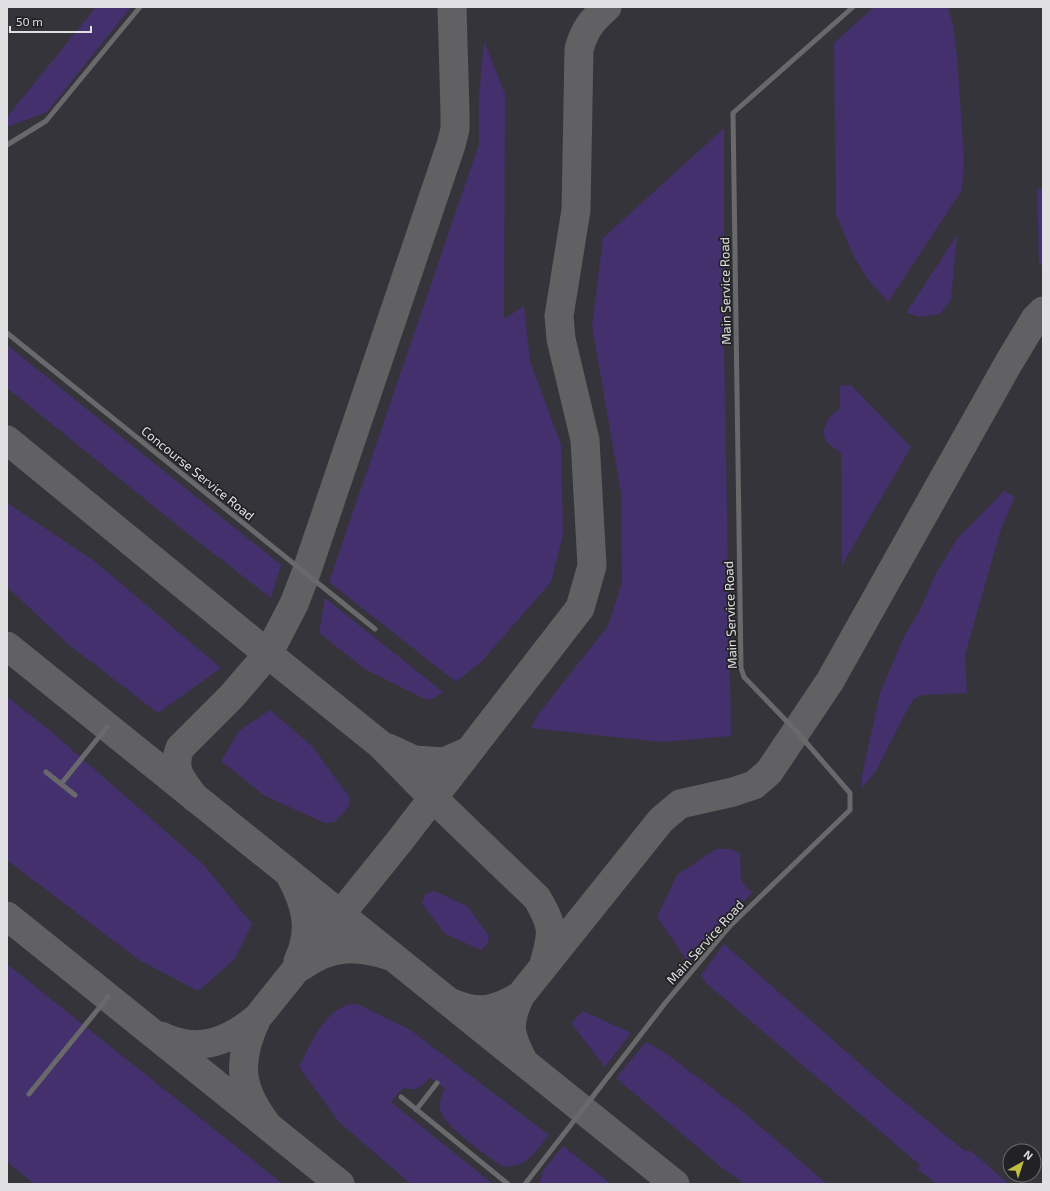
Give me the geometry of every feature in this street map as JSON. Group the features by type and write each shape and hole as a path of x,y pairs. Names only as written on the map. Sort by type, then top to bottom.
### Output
{"lane":[{"path":"7,144 46,121 140,7"},
{"name":"Main Service Road","path":"524,1184 666,1002 730,926 850,810 850,793 797,732 744,677 741,668 733,113 853,7"},
{"name":"Concourse Service Road","path":"7,333 375,629"},
{"path":"61,784 107,727"},
{"path":"46,772 75,795"},
{"path":"29,1094 108,997"},
{"path":"416,1110 437,1082"},
{"path":"400,1097 508,1184"}],"shaded area":[{"path":"7,7 1043,7 1043,1184 7,1184"},
{"path":"96,7 131,7 47,112 7,127 7,117"},
{"path":"874,7 948,7 953,25 957,56 964,160 962,190 888,302 867,278 855,259 836,215 834,43"},
{"path":"484,41 505,94 504,319 524,306 530,361 561,445 563,535 551,582 482,661 456,682 329,582 479,144 479,98"},
{"path":"724,128 724,346 731,736 662,742 531,728 539,713 608,626 622,582 621,493 592,326 603,238"},
{"path":"1037,189 1043,189 1043,262 1039,266"},
{"path":"957,235 951,300 940,314 921,317 906,313"},
{"path":"7,345 281,565 271,598 187,533 7,388"},
{"path":"851,385 911,447 842,565 841,453 831,446 826,440 824,430 825,425 831,416 840,409 840,386"},
{"path":"1004,491 1015,497 1000,532 965,655 967,693 922,695 914,699 876,771 862,788 862,776 880,693 904,636 919,612 936,573 957,539"},
{"path":"7,503 94,561 221,668 158,713 69,645 7,587"},
{"path":"325,598 443,692 430,700 423,698 365,669 319,633"},
{"path":"7,697 47,728 203,864 252,924 234,960 198,991 139,960 7,860"},
{"path":"270,710 312,746 350,798 349,806 335,822 325,823 265,796 221,761 239,731"},
{"path":"716,849 729,849 740,853 741,881 752,893 715,929 688,962 657,917 677,875"},
{"path":"434,891 467,906 489,936 488,943 481,950 445,934 422,904 425,894"},
{"path":"724,944 892,1092 965,1151 971,1151 1002,1178 1002,1183 1009,1184 937,1184 917,1169 920,1165 706,983 701,975"},
{"path":"7,964 283,1184 34,1184 7,1162"},
{"path":"351,1004 357,1004 409,1029 549,1135 525,1162 519,1165 503,1167 459,1134 444,1119 441,1112 440,1103 445,1089 430,1077 418,1088 403,1088 391,1102 493,1184 411,1184 339,1122 299,1067 313,1039 325,1021 341,1008"},
{"path":"583,1011 631,1033 605,1067 571,1023"},
{"path":"646,1042 664,1052 741,1110 827,1184 744,1184 721,1167 616,1078"},
{"path":"563,1146 611,1184 539,1184 543,1171"}],"taxiway":[{"path":"195,798 182,780 177,769 180,748 231,697 268,654 294,604 306,573 451,145 455,129 452,7"},
{"path":"269,1127 252,1100 246,1087 244,1075 246,1048 257,1018 398,843 580,608 592,566 585,440 561,339 559,316 576,210 579,49 589,26 607,7"},
{"path":"520,996 661,820 680,804 733,792 754,785 769,772 830,681 1008,364 1035,319 1043,311"},
{"path":"7,440 381,745 433,798 537,898 547,916 550,930 549,944 544,964"},
{"path":"7,646 675,1184"},
{"path":"388,748 414,760 444,762 469,751"},
{"path":"290,875 300,896 306,917 305,939 303,950 298,961"},
{"path":"7,916 340,1184"},
{"path":"302,966 323,954 344,949 366,950 390,956"},
{"path":"452,1003 462,1007 479,1010 495,1008 520,996 513,1014 512,1029 515,1044 524,1062"},
{"path":"161,1036 187,1044 200,1045 212,1043 235,1033 257,1018"}]}
